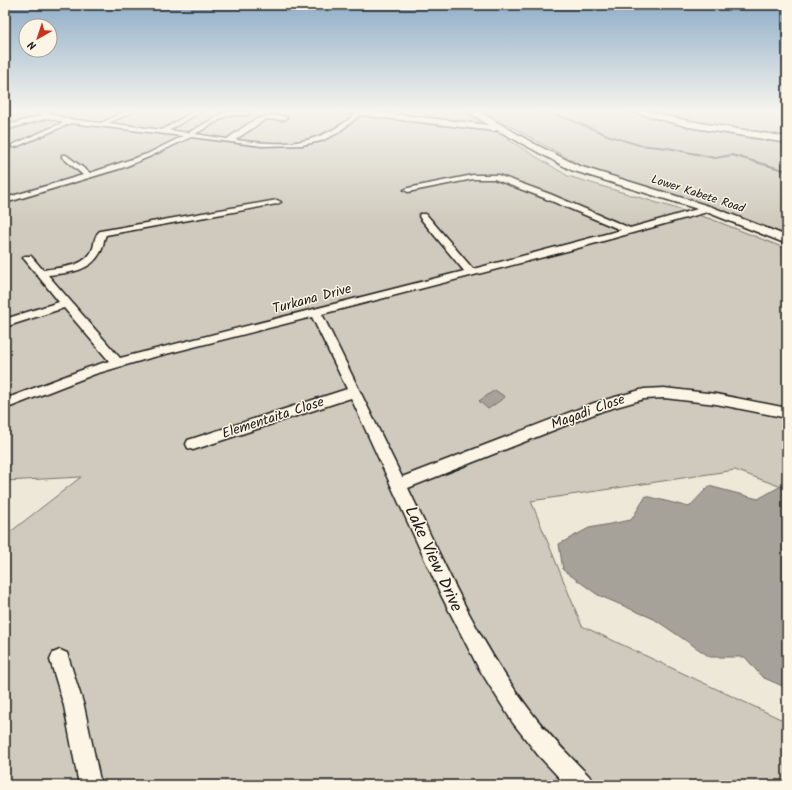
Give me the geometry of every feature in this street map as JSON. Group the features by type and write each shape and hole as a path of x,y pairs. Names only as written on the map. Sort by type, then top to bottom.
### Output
{"main road":[{"name":"Lower Kabete Road","path":"536,148 575,168 708,209 787,240"}],"street":[{"path":"5,201 149,155 163,148"},
{"path":"64,156 88,175"},
{"path":"408,190 473,177 495,177 547,196 628,230"},
{"path":"40,273 68,269 90,260 99,246 100,236 103,234 277,202"},
{"name":"Turkana Drive","path":"5,404 54,384 118,364 568,248 628,230 708,209"},
{"path":"423,216 471,273"},
{"path":"28,258 118,364"},
{"path":"5,323 67,303"},
{"name":"Lake View Drive","path":"315,312 340,360 454,606 513,706 575,783"},
{"name":"Elementaita Close","path":"193,444 354,392"},
{"name":"Magadi Close","path":"398,485 599,407 644,394 664,393 709,398 787,413"},
{"path":"60,660 69,686 79,724 90,785"}],"shaded area":[{"path":"5,148 522,148 568,176 711,219 787,249 787,489 735,470 531,501 582,626 787,722 787,785 5,785 5,536 81,477 5,481"},
{"path":"549,148 787,148 787,237 718,208 589,170"},
{"path":"495,390 505,397 488,409 479,401"},
{"path":"709,486 758,499 781,486 787,488 787,688 762,677 745,657 710,657 654,619 598,595 563,570 559,544 589,528 631,520 646,496 689,507"}],"waterway":[{"path":"667,148 715,158 732,155 787,171"}]}
